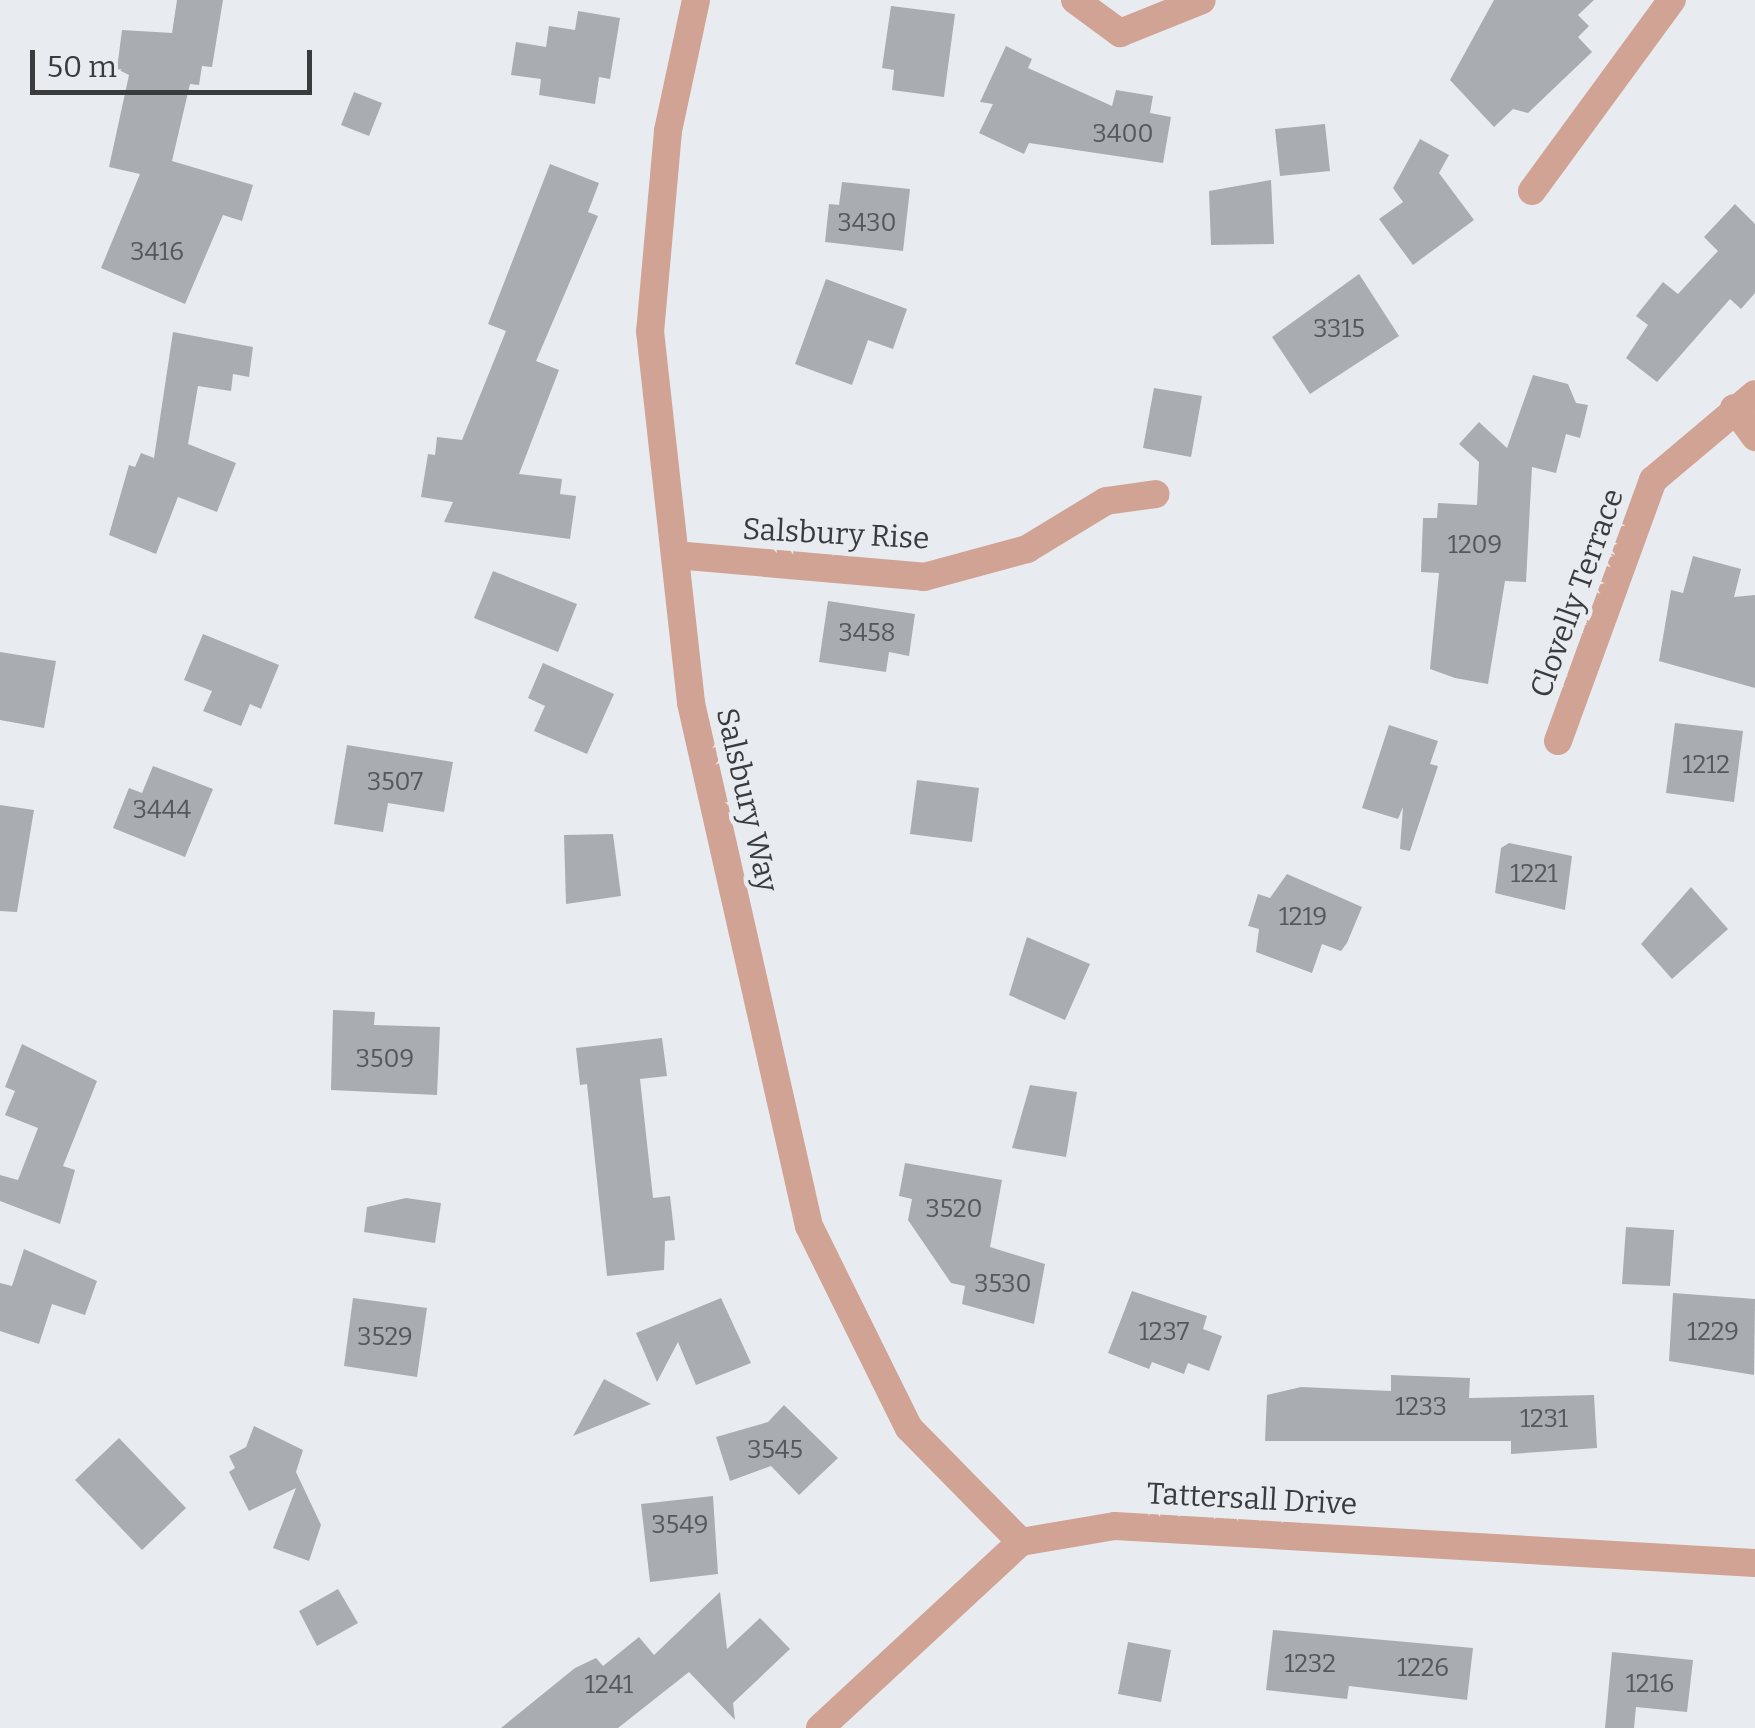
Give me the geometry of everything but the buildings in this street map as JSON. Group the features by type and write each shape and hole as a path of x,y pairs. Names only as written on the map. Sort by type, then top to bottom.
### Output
{"street":[{"name":"Salsbury Way","path":"696,0 668,130 650,331 692,704 810,1226 909,1428 1021,1542"},
{"path":"1075,0 1120,33 1202,0"},
{"path":"1532,191 1672,0"},
{"path":"1744,401 1755,437"},
{"name":"Clovelly Terrace","path":"1558,740 1653,480 1744,401"},
{"name":"Salsbury Rise","path":"675,556 924,577 1027,549 1106,500 1156,494"},
{"name":"Tattersall Drive","path":"1021,1542 1134,1526 1755,1563"},
{"path":"820,1728 1021,1542"}]}
